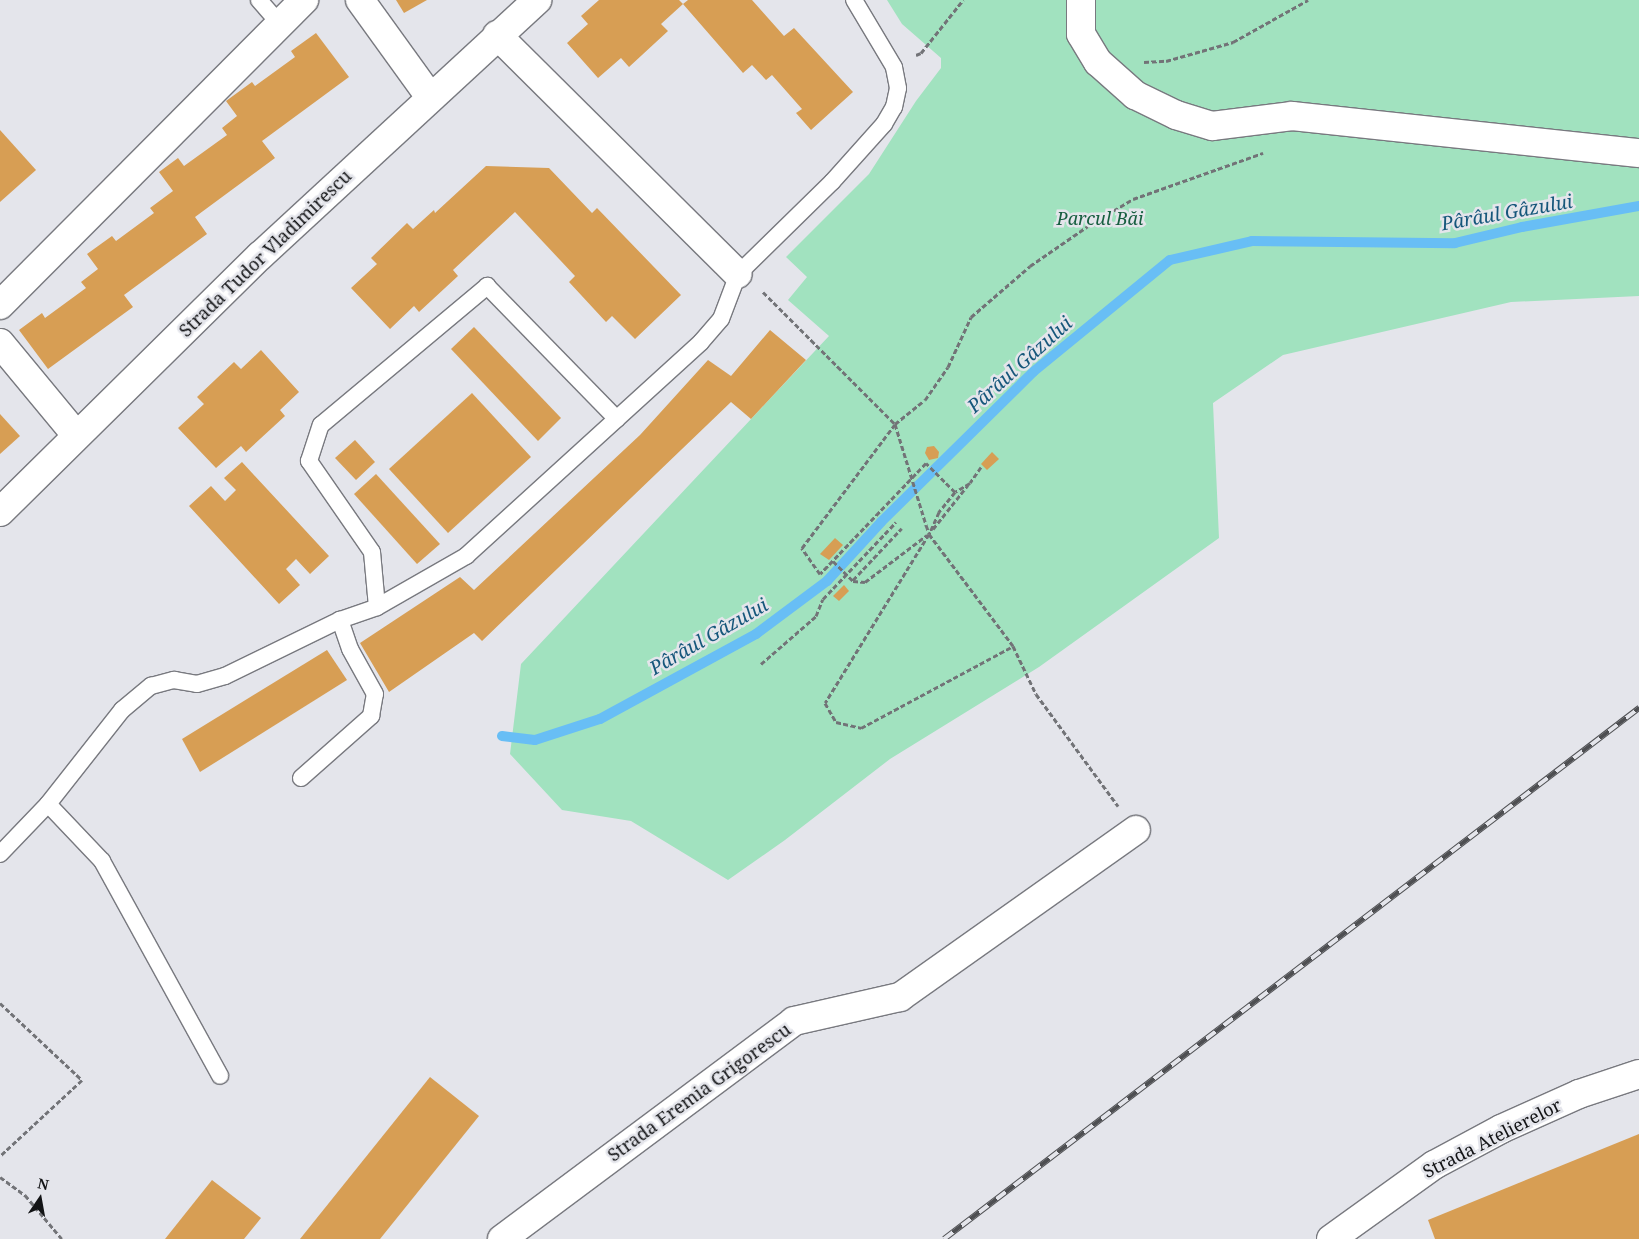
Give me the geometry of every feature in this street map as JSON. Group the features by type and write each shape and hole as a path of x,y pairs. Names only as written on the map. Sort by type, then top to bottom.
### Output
{"street":[{"path":"0,305 304,0"},
{"path":"360,0 430,97"},
{"name":"Strada Tudor Vladimirescu","path":"0,512 76,435 261,255 537,0"},
{"path":"1081,0 1081,34 1098,62 1135,95 1176,115 1212,126 1292,116 1639,153"},
{"path":"497,35 740,273"},
{"path":"0,343 76,435"},
{"name":"Strada Eremia Grigorescu","path":"502,1239 794,1021 900,997 1136,830"},
{"name":"Strada Atelierelor","path":"1331,1239 1434,1165 1501,1130 1579,1094 1639,1074"}],"lane":[{"path":"259,0 281,25"},
{"path":"0,854 48,804 122,710 151,686 174,680 196,684 225,676 340,620 377,607 466,556 701,342 721,319 740,273 832,182 884,124 894,107 898,88 894,67 854,0"},
{"path":"377,607 372,552 309,461 321,425 487,286 617,419"},
{"path":"301,778 371,716 375,694 350,649 340,620"},
{"path":"48,804 102,861 220,1076"}],"path":[{"path":"894,67 921,53 963,0"},
{"path":"1098,62 1166,61 1233,42 1308,0"},
{"path":"954,492 926,462 820,574 802,548 895,424 925,400 948,367 971,317 1030,266 1088,226 1133,199 1267,151"},
{"path":"740,273 895,424 929,534 1014,646 1036,694 1136,830"},
{"path":"833,561 853,581 865,582 929,534 981,467"},
{"path":"970,483 954,492 939,512 929,534 825,703 836,722 861,728 1014,646"},
{"path":"761,664 816,616 823,598 896,522"},
{"path":"853,581 902,528"},
{"path":"0,1003 82,1080 0,1156"},
{"path":"0,1177 25,1195 62,1239"}],"green space":[{"name":"Parcul Băi","path":"887,0 1639,0 1639,296 1511,302 1283,355 1213,403 1219,538 1039,667 890,759 785,840 728,880 631,821 562,810 510,754 521,664 829,336 788,300 807,277 786,257 869,174 916,101 941,68 941,58 902,24"}],"building":[{"path":"396,0 427,0 404,13"},
{"path":"599,0 679,0 683,4 661,24 668,31 629,67 621,58 598,78 567,43 588,24 581,16"},
{"path":"688,0 752,0 784,36 794,28 853,92 811,130 796,113 802,109 772,75 766,80 752,65 743,73 683,4"},
{"path":"316,33 349,77 262,141 275,158 195,217 207,234 124,295 133,307 48,369 19,330 42,313 45,318 86,288 81,282 98,269 87,254 112,236 116,241 154,213 150,208 173,191 159,172 178,158 184,166 227,135 222,128 237,116 226,101 252,82 255,86 295,57 291,51"},
{"path":"0,130 36,170 0,202"},
{"path":"486,166 549,168 592,213 597,208 681,295 635,339 612,316 606,322 569,282 575,276 515,212 453,270 458,276 419,312 414,306 390,329 351,288 377,264 371,258 407,223 413,229 434,210 435,213"},
{"path":"474,327 561,418 538,441 451,349"},
{"path":"770,330 806,360 751,419 731,402 482,641 474,633 389,692 360,643 460,577 474,590 640,435 708,360 731,376"},
{"path":"261,350 299,392 280,410 285,416 246,452 241,446 216,468 178,428 204,404 197,397 234,362 241,369"},
{"path":"472,393 531,457 448,533 389,469"},
{"path":"0,414 20,436 0,454"},
{"path":"355,440 375,462 356,480 335,458"},
{"path":"934,446 939,452 938,458 929,460 925,453 927,447"},
{"path":"992,452 999,459 987,470 981,464"},
{"path":"242,462 329,556 310,574 296,559 286,569 300,585 279,604 189,506 211,486 225,501 236,490 224,478"},
{"path":"376,474 440,544 417,564 354,494"},
{"path":"835,538 843,545 829,560 820,554"},
{"path":"844,585 849,591 839,601 833,596"},
{"path":"327,650 347,680 200,772 182,739"},
{"path":"430,1077 479,1116 380,1239 300,1239"},
{"path":"1639,1134 1639,1239 1435,1239 1428,1220"},
{"path":"212,1180 261,1218 244,1239 165,1239"}],"waterway":[{"name":"Pârâul Gâzului","path":"502,736 535,740 600,719 756,634 827,581 881,522 1033,372 1170,260 1252,241 1455,243 1522,227 1639,206"}],"railway":[{"path":"944,1239 1639,708"}]}
